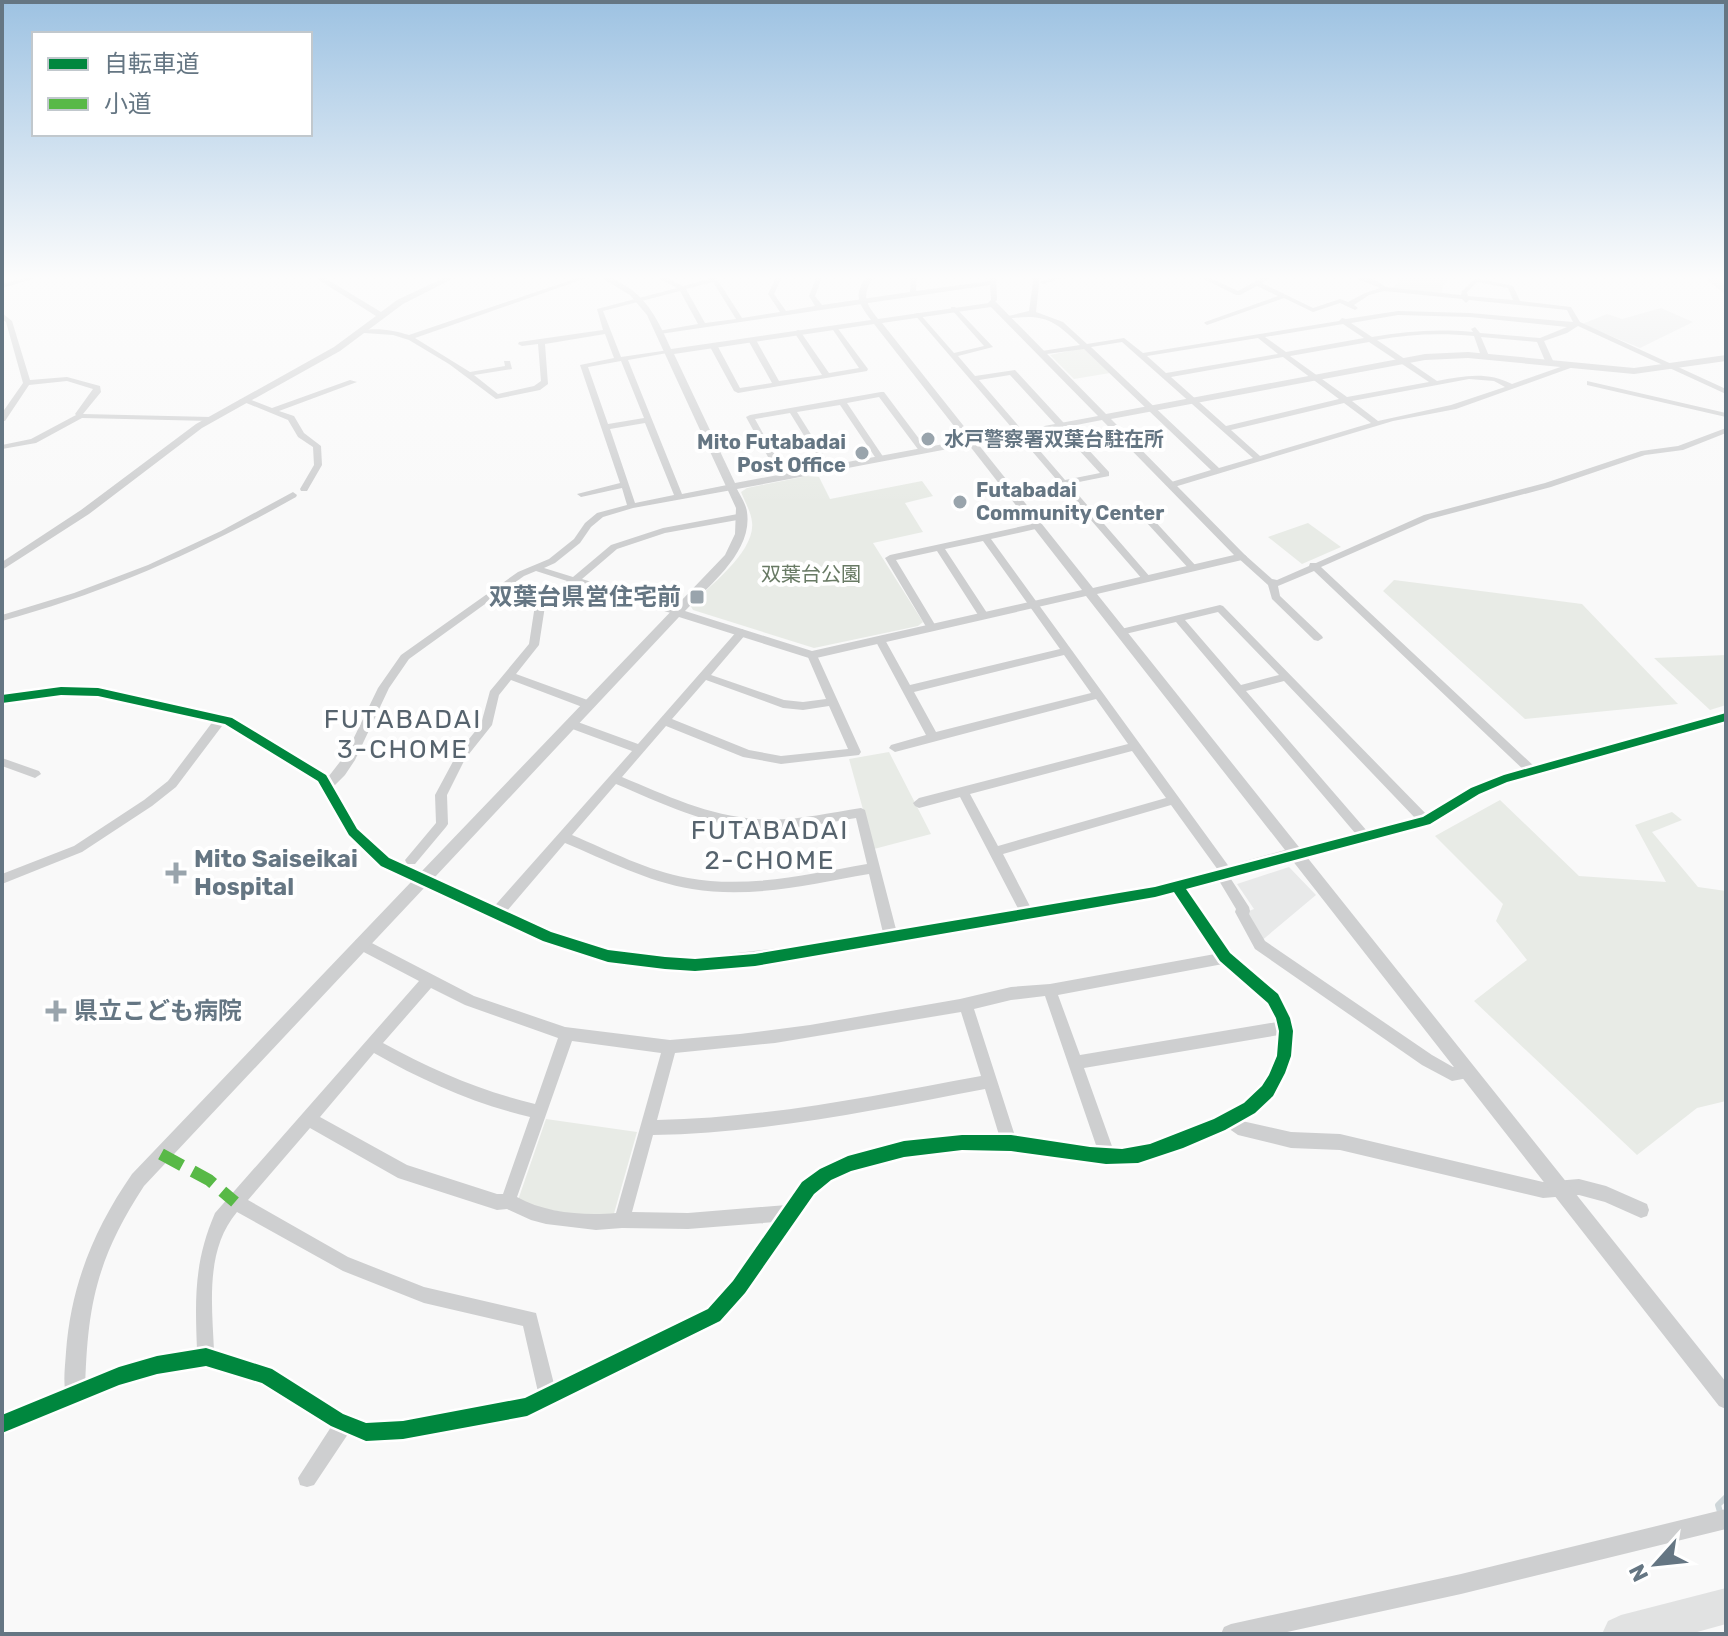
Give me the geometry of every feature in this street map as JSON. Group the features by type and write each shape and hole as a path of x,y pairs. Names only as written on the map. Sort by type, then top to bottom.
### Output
{"highway":[{"path":"1621,1634 1726,1606"}],"street":[{"path":"18,351 27,383"},
{"path":"2,567 85,512 211,419 328,351"},
{"path":"429,351 466,375 480,380 496,397 537,388 545,382 542,351"},
{"path":"617,351 679,497"},
{"path":"632,506 584,365 673,351"},
{"path":"716,351 738,391 864,369 851,351"},
{"path":"758,351 777,384"},
{"path":"811,351 827,376"},
{"path":"900,351 1726,1399"},
{"path":"950,351 1089,516 1146,578"},
{"path":"953,355 969,351"},
{"path":"1042,353 1052,351"},
{"path":"1091,351 1217,471"},
{"path":"1138,351 1259,459"},
{"path":"1142,355 1163,351"},
{"path":"1280,351 1376,423"},
{"path":"1165,376 1299,351"},
{"path":"1389,351 1435,383"},
{"path":"1483,351 1485,356"},
{"path":"1545,351 1550,363"},
{"path":"1636,351 1726,392"},
{"path":"75,1394 78,1313 87,1277 117,1210 161,1154 729,557 739,541 743,516 669,352"},
{"path":"1042,353 1242,557 1273,583 1275,597 1318,638"},
{"path":"328,785 342,771 392,671 405,657 521,574 552,561 577,541 600,515 632,506 880,458 1445,355 1634,371 1726,358"},
{"path":"466,375 509,367 507,363"},
{"path":"1171,485 1376,423 1453,407 1572,366"},
{"path":"973,379 1012,372 1106,474 1062,483"},
{"path":"1224,429 1345,400 1469,377 1496,379 1509,386"},
{"path":"2,419 27,383 67,379 97,388 79,414 81,416"},
{"path":"272,411 353,382"},
{"path":"1590,383 1726,415"},
{"path":"783,477 750,417 881,394 923,450"},
{"path":"243,400 291,418 301,435 317,446 318,465 304,489"},
{"path":"842,402 880,458"},
{"path":"792,410 828,468"},
{"path":"2,447 33,441 81,416 211,419"},
{"path":"605,427 647,420"},
{"path":"1273,583 1427,517 1548,485 1644,453 1680,448 1726,430"},
{"path":"581,494 624,485"},
{"path":"2,618 54,606 204,542 293,495"},
{"path":"1089,516 1138,508 1193,568"},
{"path":"411,860 435,835 444,817 441,795 461,757 491,716 494,694 534,645 540,605 614,547 663,531 743,516"},
{"path":"932,628 890,558 1037,526"},
{"path":"985,537 1174,800 1223,873 1260,945 1427,1060 1452,1074 1468,1072"},
{"path":"939,547 984,616"},
{"path":"535,568 812,655 1242,557"},
{"path":"1313,565 1532,771"},
{"path":"1121,632 1220,608 1426,821"},
{"path":"1178,618 1364,835"},
{"path":"496,914 742,632"},
{"path":"880,640 933,737"},
{"path":"906,690 1065,651"},
{"path":"665,721 747,754 781,760 855,752 812,655"},
{"path":"511,676 589,705"},
{"path":"704,676 792,706 832,702"},
{"path":"1239,689 1286,677"},
{"path":"2,699 61,691 98,692 221,719 310,770 328,785 347,824 361,843 385,862 572,946 608,956 695,965 755,960 1177,887 1295,853 1426,821 1475,791 1532,771 1726,717"},
{"path":"895,748 1098,695"},
{"path":"2,879 78,849 148,803 172,784 221,719"},
{"path":"571,724 639,749"},
{"path":"919,803 1134,746"},
{"path":"2,762 35,774"},
{"path":"614,779 694,811 733,821 759,824 861,813 891,937"},
{"path":"963,792 1028,914"},
{"path":"994,852 1174,800"},
{"path":"435,835 456,844"},
{"path":"564,837 655,874 691,884 765,885 873,868"},
{"path":"2,1424 119,1376 157,1365 206,1357 266,1375 344,1423 366,1432 403,1430 527,1407 714,1315 739,1287 819,1176 845,1163 874,1154 947,1144 1009,1142 1107,1155 1136,1155 1161,1149 1229,1119 1261,1099 1285,1058 1288,1041 1285,1027 1278,1006 1264,989 1225,958 1177,887"},
{"path":"361,944 470,1001 565,1034 670,1047 737,1043 1225,958"},
{"path":"206,1357 203,1289 211,1238 235,1202 430,979"},
{"path":"1050,990 1107,1155"},
{"path":"966,1005 1009,1142"},
{"path":"1075,1063 1285,1027"},
{"path":"508,1201 565,1034"},
{"path":"373,1045 434,1079 469,1093 539,1112"},
{"path":"622,1220 670,1047"},
{"path":"646,1128 699,1128 767,1122 989,1081"},
{"path":"309,1119 404,1172 482,1198 508,1201 517,1208 564,1218 611,1222 688,1221 793,1212"},
{"path":"1229,1119 1238,1128 1291,1140 1340,1142 1543,1190 1579,1187 1606,1194 1641,1210"},
{"path":"235,1202 343,1263 424,1295 530,1319 548,1399"},
{"path":"307,1478 344,1423"},
{"path":"1231,1634 1260,1631 1726,1519"}],"shaded area":[{"path":"1289,867 1316,895 1260,942 1244,913 1254,909 1237,884"}],"green space":[{"path":"1087,351 1110,373 1074,379 1050,355"},
{"name":"双葉台公園","path":"807,476 819,477 830,499 922,481 933,496 905,503 923,532 873,543 923,622 918,626 814,648 693,610 690,605 730,568 747,545 752,522 741,492 747,488"},
{"path":"1308,523 1341,547 1302,564 1268,537"},
{"path":"1394,580 1582,604 1678,704 1525,719 1383,591"},
{"path":"1726,655 1726,705 1710,710 1654,658"},
{"path":"889,752 931,834 874,849 849,759"},
{"path":"1500,800 1579,876 1666,882 1635,825 1672,812 1682,820 1652,832 1698,887 1726,891 1726,1101 1697,1108 1637,1155 1474,1001 1527,960 1496,921 1503,904 1435,836"},
{"path":"546,1119 637,1132 613,1217 566,1213 517,1203"}],"waterway":[{"path":"1720,1512 1718,1505 1726,1497"}],"marked path":[{"path":"161,1154 209,1180 235,1202"}],"cycle path":[{"path":"2,699 61,691 98,692 228,721 322,778 353,832 385,862 548,937 608,956 695,965 755,960 1155,892 1426,821 1475,791 1504,779 1726,717"},
{"path":"2,1424 119,1376 157,1365 206,1357 266,1375 337,1420 366,1432 403,1430 527,1407 714,1315 739,1287 808,1188 826,1174 848,1164 904,1149 988,1142 1122,1157 1150,1152 1219,1125 1259,1101 1275,1080 1284,1056 1286,1031 1273,999 1225,957 1177,887"}],"place":[{"name":"水戸警察署双葉台駐在所","path":"928,439"},
{"name":"Mito Futabadai Post Office","path":"862,453"},
{"name":"Futabadai Community Center","path":"960,502"},
{"name":"双葉台県営住宅前","path":"697,597"},
{"name":"Mito Saiseikai Hospital","path":"176,873"},
{"name":"県立こども病院","path":"56,1011"}],"district":[{"name":"FUTABADAI 3-CHOME","path":"403,734"},
{"name":"FUTABADAI 2-CHOME","path":"770,845"}]}
